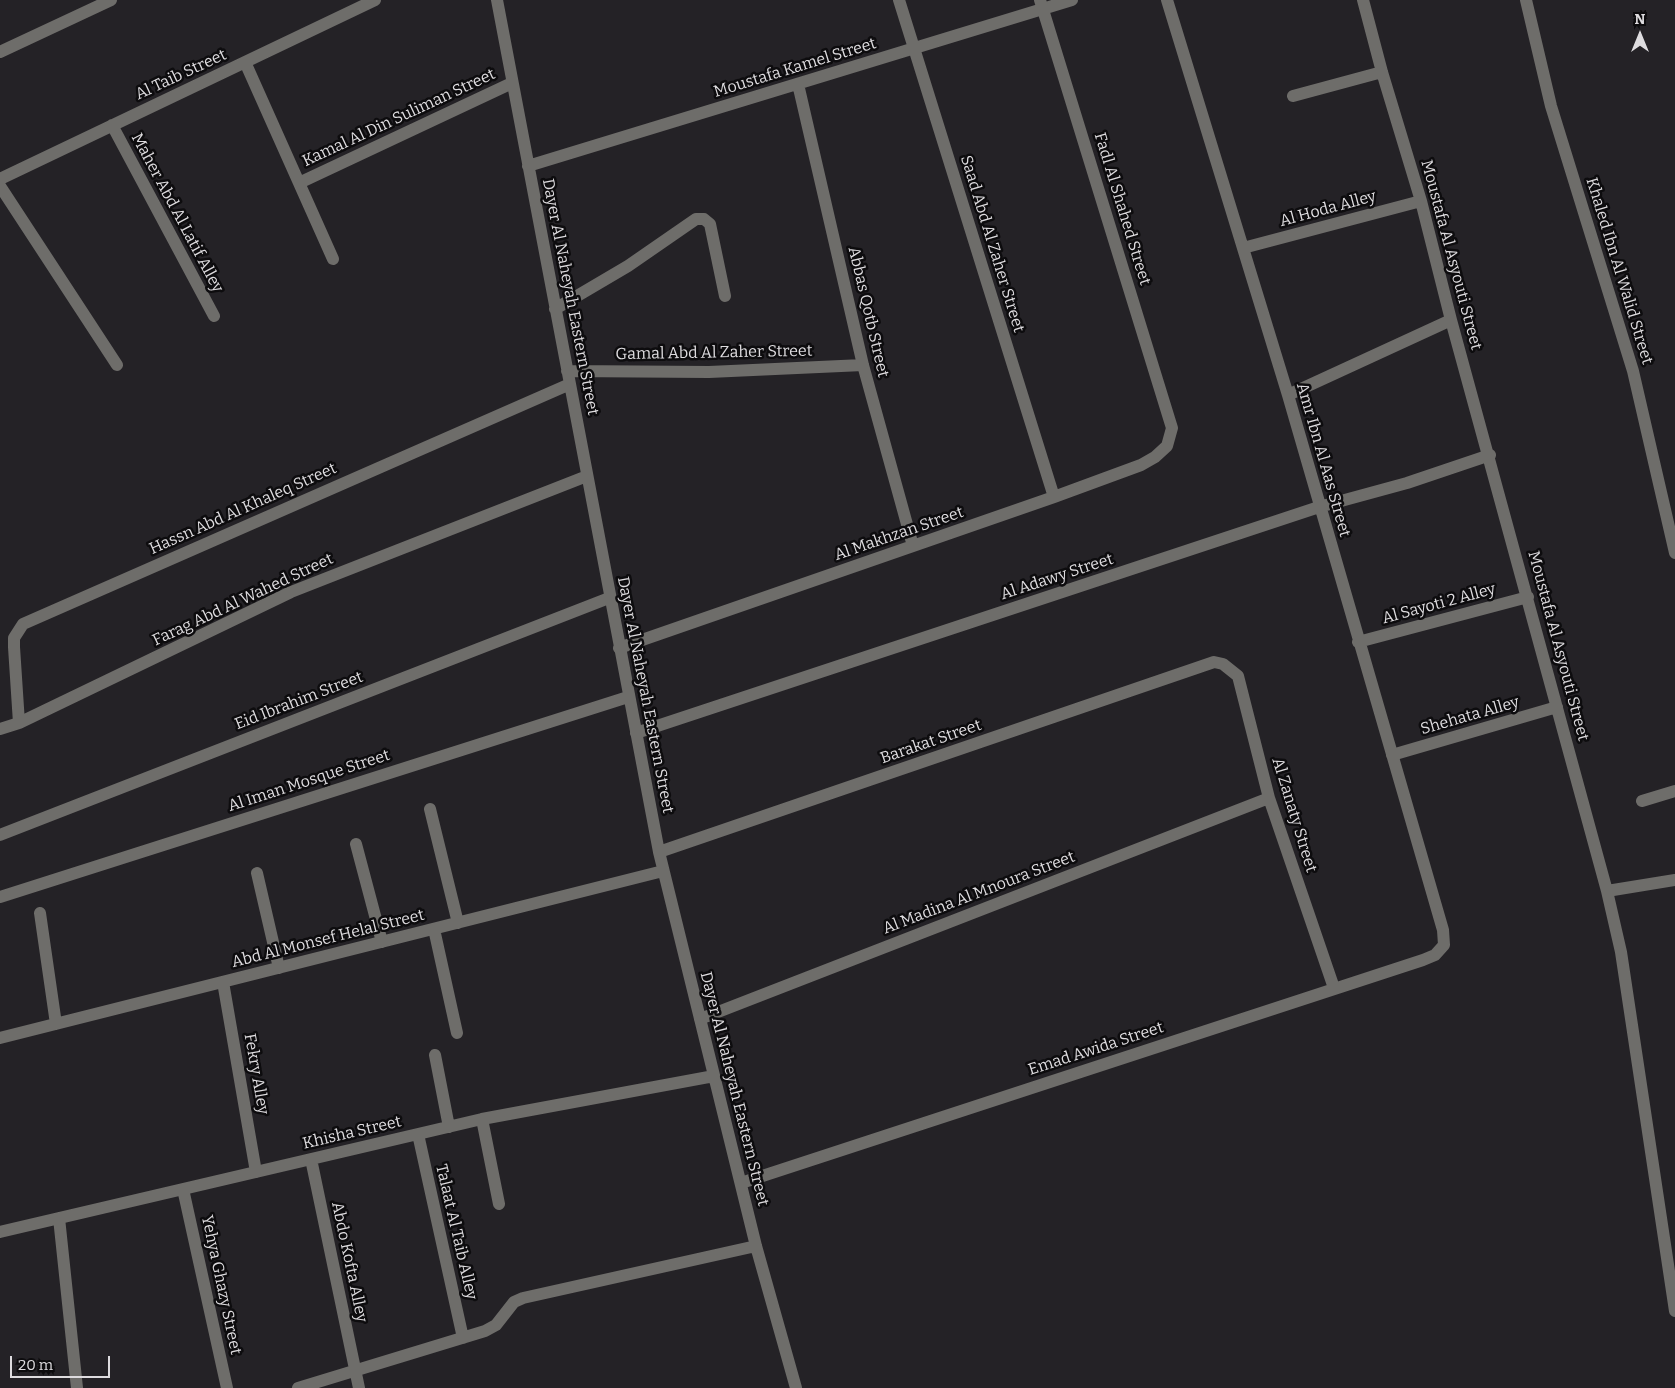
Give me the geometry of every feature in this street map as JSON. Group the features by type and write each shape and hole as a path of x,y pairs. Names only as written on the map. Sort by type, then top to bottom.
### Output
{"street":[{"path":"0,52 111,0"},
{"name":"Al Taib Street","path":"0,179 375,0"},
{"name":"Dayer Al Naheyah Eastern Street","path":"497,0 609,598 663,871 756,1246 796,1388"},
{"name":"Saad Abd Al Zaher Street","path":"899,0 1054,497"},
{"name":"Moustafa Kamel Street","path":"528,166 914,49 1042,4 1072,0"},
{"name":"Amr Ibn Al Aas Street","path":"1167,0 1288,394 1358,642 1443,930"},
{"name":"Moustafa Al Asyouti Street","path":"1363,0 1382,72 1421,201 1451,320 1490,455 1607,891 1620,952 1675,1311"},
{"name":"Khaled Ibn Al Walid Street","path":"1526,0 1551,106 1632,371 1675,553"},
{"name":"Fadl Al Shahed Street","path":"1042,4 1172,428"},
{"path":"246,62 332,259"},
{"path":"1294,96 1382,72"},
{"name":"Kamal Al Din Suliman Street","path":"299,184 512,83"},
{"name":"Abbas Qotb Street","path":"798,84 862,365 913,546"},
{"name":"Maher Abd Al Latif Alley","path":"112,126 214,316"},
{"path":"0,186 117,365"},
{"name":"Al Hoda Alley","path":"1244,248 1421,201"},
{"path":"555,309 628,266 696,219 704,219 710,224 724,296"},
{"path":"1288,394 1451,320"},
{"name":"Gamal Abd Al Zaher Street","path":"567,371 709,372 862,365"},
{"name":"Hassn Abd Al Khaleq Street","path":"19,723 14,638 23,624 570,384"},
{"name":"Al Makhzan Street","path":"619,648 1054,497 1155,458 1167,446 1172,428"},
{"name":"Al Adawy Street","path":"636,733 1319,507 1407,484 1490,455"},
{"name":"Farag Abd Al Wahed Street","path":"0,728 19,723 291,592 587,476"},
{"name":"Al Sayoti 2 Alley","path":"1358,642 1528,597"},
{"name":"Eid Ibrahim Street","path":"0,835 609,598"},
{"name":"Al Zanaty Street","path":"1214,662 1223,664 1238,676 1269,798 1334,988"},
{"name":"Barakat Street","path":"659,852 1214,662"},
{"name":"Al Iman Mosque Street","path":"0,897 628,697"},
{"name":"Shehata Alley","path":"1392,755 1558,707"},
{"path":"1642,801 1675,791"},
{"name":"Al Madina Al Mnoura Street","path":"700,1019 1269,798"},
{"path":"430,809 458,923"},
{"path":"356,844 382,942"},
{"name":"Abd Al Monsef Helal Street","path":"0,1038 663,871"},
{"path":"257,874 279,968"},
{"path":"1607,891 1675,880"},
{"path":"40,913 56,1024"},
{"path":"434,929 457,1033"},
{"name":"Emad Awida Street","path":"741,1183 1435,955 1444,945 1443,930"},
{"name":"Fekry Alley","path":"223,982 256,1172"},
{"path":"435,1055 449,1127"},
{"name":"Khisha Street","path":"0,1232 482,1119 714,1076"},
{"path":"482,1119 499,1204"},
{"name":"Talaat Al Taib Alley","path":"418,1134 463,1338"},
{"name":"Abdo Kofta Alley","path":"311,1159 359,1388"},
{"name":"Yehya Ghazy Street","path":"184,1189 227,1388"},
{"path":"59,1218 77,1388"},
{"path":"298,1388 463,1338 496,1325 514,1302 522,1298 756,1246"}]}
